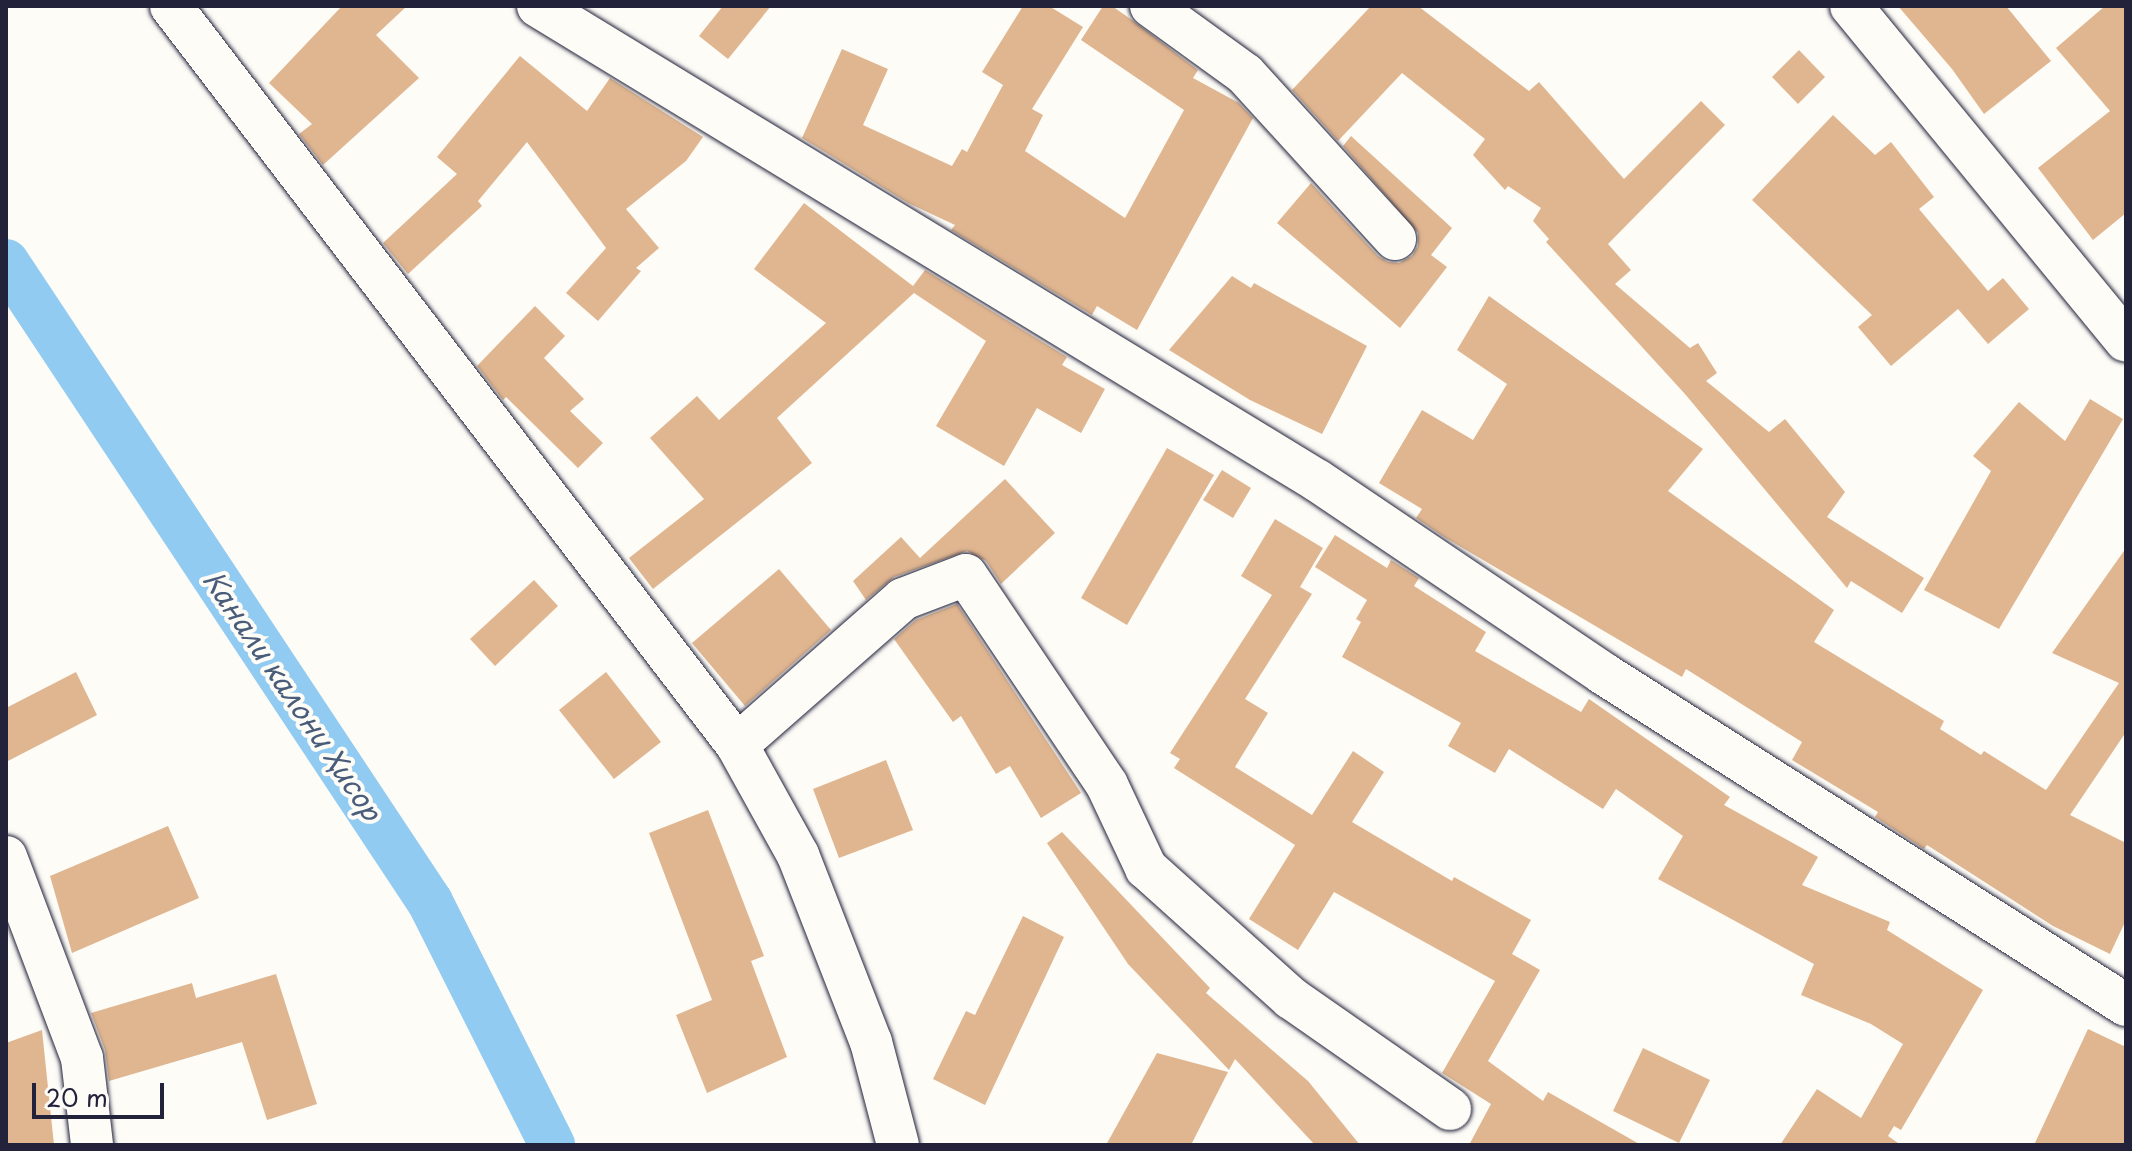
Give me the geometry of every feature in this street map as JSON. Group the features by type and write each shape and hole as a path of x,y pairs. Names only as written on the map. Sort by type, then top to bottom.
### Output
{"street":[{"path":"171,6 737,745 798,855 871,1042 898,1145"},
{"path":"538,6 1318,481 1604,674 2126,1005"},
{"path":"1151,6 1245,74 1395,239"},
{"path":"1851,6 2126,341"},
{"path":"737,745 903,599 966,575 1107,785 1146,868 1291,998 1450,1109"},
{"path":"6,857 82,1058 92,1145"}],"building":[{"path":"342,6 407,6 376,35 419,78 323,165 299,134 312,124 269,83"},
{"path":"723,6 771,6 728,59 699,36"},
{"path":"1023,6 1049,6 1083,27 1032,109 1043,115 1025,151 1125,218 1184,110 1081,40 1103,6 1112,6 1132,20 1198,70 1193,78 1239,103 1253,118 1137,330 1097,306 1092,315 951,230 955,225 908,203 802,138 842,49 888,69 863,125 952,166 962,149 967,152 1003,85 982,72"},
{"path":"1371,6 1418,6 1529,91 1539,82 1624,179 1701,101 1725,125 1608,244 1631,270 1615,284 1690,348 1698,343 1717,373 1706,381 1769,432 1785,419 1845,492 1827,517 1924,578 1902,613 1851,581 1847,588 1685,394 1546,242 1549,239 1533,221 1541,208 1508,186 1505,190 1473,155 1485,139 1402,73 1338,141 1292,90"},
{"path":"1898,6 2006,6 2051,61 1984,114 1952,69"},
{"path":"2105,6 2126,6 2126,213 2093,240 2038,168 2110,111 2056,48"},
{"path":"1799,50 1825,77 1798,104 1772,77"},
{"path":"520,56 587,111 610,78 703,137 686,161 626,209 659,248 636,268 641,271 598,321 566,293 606,248 527,142 478,201 482,206 408,274 383,243 457,174 437,157"},
{"path":"1833,115 1875,155 1891,142 1934,197 1919,209 1988,291 2003,278 2029,309 1988,344 1958,309 1891,366 1858,327 1872,315 1752,200"},
{"path":"1351,136 1452,228 1431,255 1447,267 1400,328 1277,223 1311,183 1378,256 1388,262 1399,263 1412,256 1418,246 1418,233 1343,146"},
{"path":"804,203 913,286 925,270 1067,357 1062,365 1105,389 1081,433 1037,408 1004,466 936,426 986,341 914,293 777,418 812,463 653,589 629,558 704,499 650,438 697,396 719,420 826,323 754,269"},
{"path":"1232,276 1251,288 1254,283 1367,346 1322,434 1250,400 1169,350"},
{"path":"1489,296 1703,449 1668,491 1834,610 1814,642 1944,721 1940,729 1981,755 1984,751 2046,790 2119,683 2052,653 2126,548 2126,732 2070,815 2126,843 2126,920 2110,954 2053,926 1927,845 1924,849 1875,817 1878,812 1792,760 1802,742 1686,669 1682,677 1444,537 1416,518 1422,509 1379,483 1422,410 1473,440 1507,384 1457,350"},
{"path":"535,306 565,336 544,358 584,399 570,411 603,443 578,468 506,397 503,400 477,366"},
{"path":"2090,399 2123,419 1999,629 1924,590 1991,471 1973,456 2019,402 2065,441"},
{"path":"1167,448 1214,475 1127,625 1081,598"},
{"path":"1222,470 1251,488 1233,518 1203,500"},
{"path":"1005,479 1055,533 1001,584 986,561 967,551 894,577 866,600 853,581 901,537 920,558"},
{"path":"1275,519 1323,548 1300,587 1312,594 1245,699 1268,713 1235,767 1312,815 1353,751 1384,772 1352,822 1452,881 1454,877 1531,920 1512,954 1540,970 1488,1061 1543,1101 1548,1092 1641,1145 1469,1145 1491,1104 1442,1073 1495,981 1334,892 1298,950 1249,919 1295,845 1174,768 1180,759 1170,753 1272,595 1241,576"},
{"path":"1335,535 1387,568 1391,560 1419,578 1414,586 1486,632 1475,651 1581,712 1589,699 1730,797 1724,805 1818,857 1802,885 1890,922 1887,930 1983,990 1901,1130 1894,1126 1888,1136 1901,1145 1780,1145 1817,1089 1861,1118 1903,1044 1871,1024 1801,995 1814,964 1658,879 1683,836 1616,789 1603,809 1509,749 1495,773 1448,746 1461,723 1342,657 1361,622 1356,619 1367,600 1315,567"},
{"path":"779,569 831,630 745,706 692,643"},
{"path":"534,580 558,606 495,666 470,639"},
{"path":"957,604 1081,793 1041,818 1010,766 996,774 961,716 953,722 894,639 916,620"},
{"path":"76,672 97,715 6,762 6,708"},
{"path":"606,672 661,742 614,779 559,710"},
{"path":"886,760 913,830 839,858 813,789"},
{"path":"708,810 764,956 751,961 787,1057 707,1093 676,1015 712,1000 649,833"},
{"path":"168,826 199,898 72,953 50,876"},
{"path":"1062,832 1210,988 1206,993 1308,1081 1360,1145 1315,1145 1235,1059 1229,1070 1128,964 1047,843"},
{"path":"1023,916 1064,937 985,1105 933,1079 966,1011 975,1015"},
{"path":"276,974 317,1104 267,1120 242,1042 109,1081 105,1050 91,1013 192,983 196,998"},
{"path":"2088,1029 2126,1047 2126,1145 2034,1145"},
{"path":"42,1030 54,1145 6,1145 6,1043"},
{"path":"1643,1048 1710,1080 1679,1143 1613,1111"},
{"path":"1157,1053 1228,1072 1191,1145 1106,1145"}],"waterway":[{"name":"Канали калони Ҳисор","path":"6,262 430,902 552,1145"}]}
